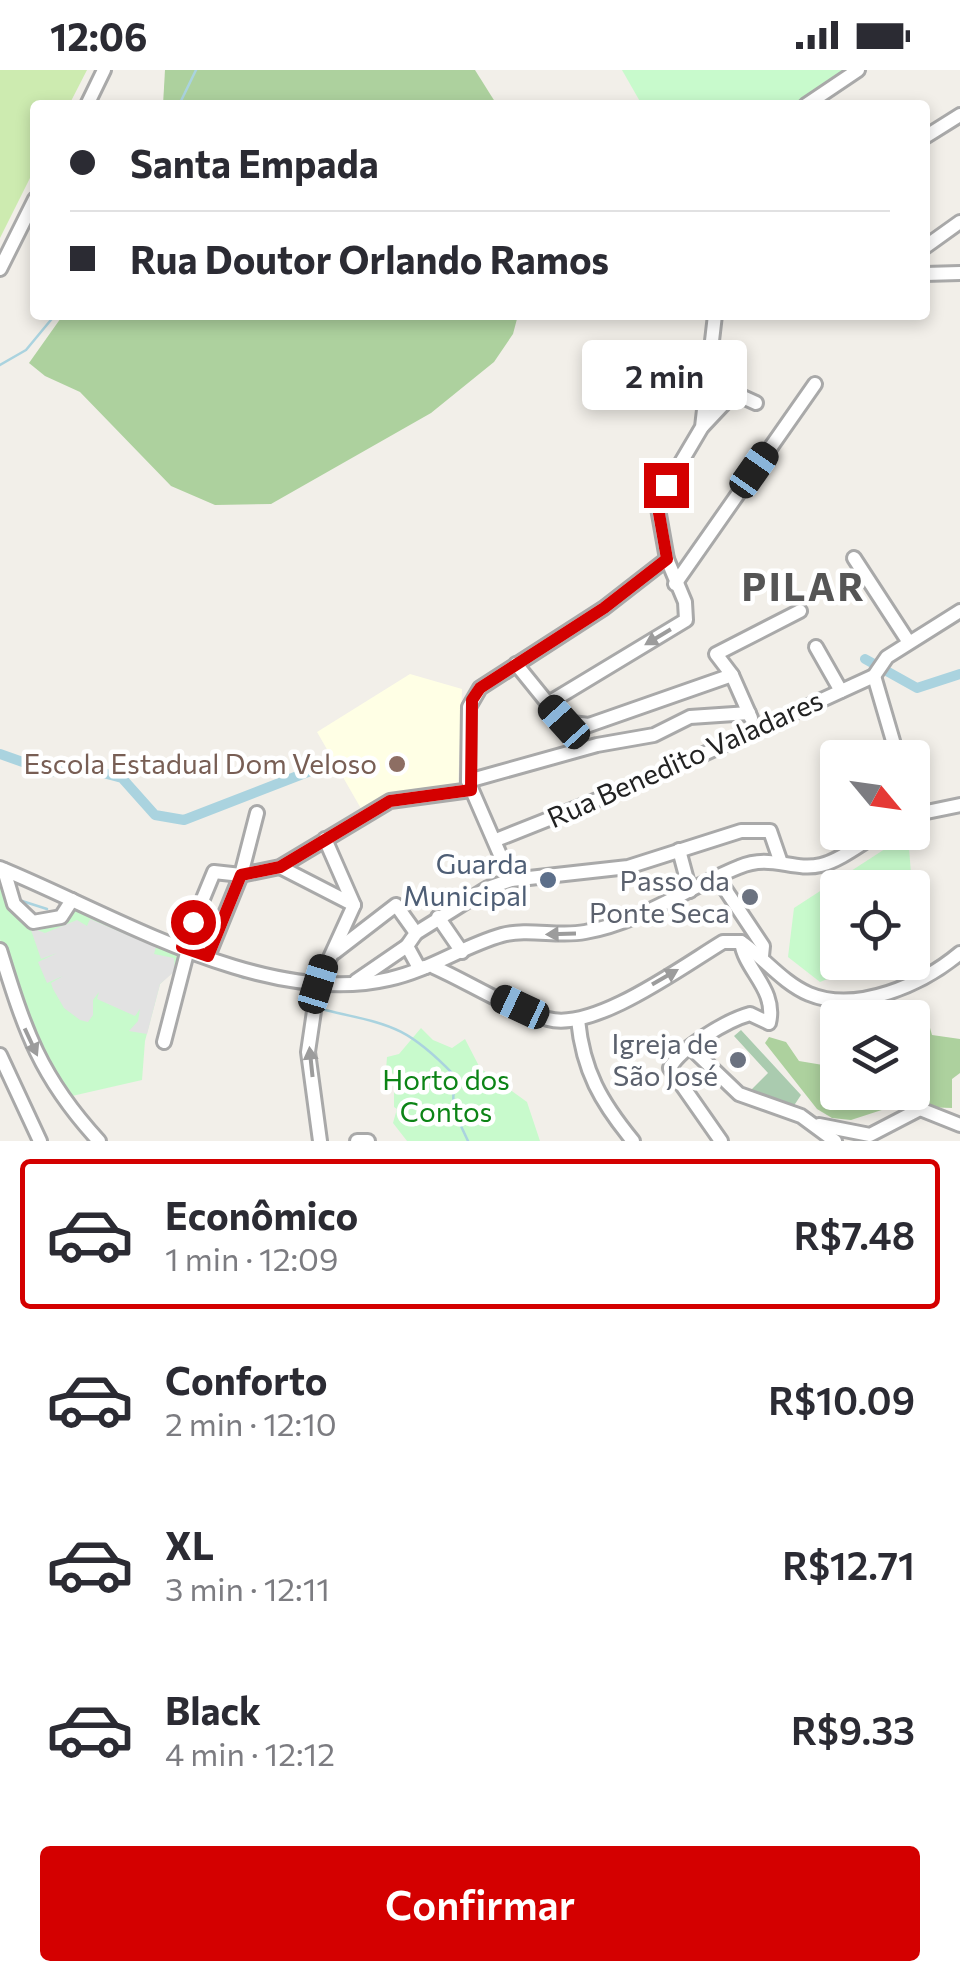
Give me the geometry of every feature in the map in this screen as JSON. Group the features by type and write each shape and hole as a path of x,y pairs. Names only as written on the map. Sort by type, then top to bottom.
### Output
{"street":[{"path":"89,100 104,70"},
{"path":"813,100 858,70"},
{"path":"930,133 960,115"},
{"path":"0,269 13,251 30,212"},
{"path":"930,243 960,222"},
{"path":"930,274 960,273"},
{"path":"702,427 715,320"},
{"path":"710,381 756,404"},
{"path":"675,584 814,384"},
{"path":"547,704 686,620 686,602 667,559 657,502 702,427 734,394"},
{"path":"854,558 908,642"},
{"path":"512,880 470,786 472,700 480,688 604,608 667,559"},
{"path":"755,730 732,675 716,654 800,610"},
{"path":"893,740 875,675 887,656 960,611"},
{"path":"816,647 841,690"},
{"path":"516,664 564,722 589,725 732,675"},
{"name":"Rua Benedito Valadares","path":"496,840 647,780 875,675"},
{"path":"164,1042 185,948 214,872 241,875 280,867 390,801 470,786 597,745 654,735 690,717 749,713"},
{"path":"930,811 960,805"},
{"path":"208,956 241,875 257,813"},
{"path":"348,982 407,946 416,933 438,917 512,880 628,866 758,828 770,831 780,860"},
{"path":"325,839 354,905 355,932"},
{"path":"679,850 690,892"},
{"path":"2,869 185,948 318,984 385,980 434,967 505,934 582,933 620,924 758,860 822,865 849,850"},
{"path":"280,867 354,905"},
{"path":"2,869 14,904 33,922 60,917 72,900"},
{"path":"717,877 763,946 762,956"},
{"path":"320,1141 308,1052 318,984 354,905"},
{"path":"325,962 355,932 396,905 416,933"},
{"path":"438,917 462,952"},
{"path":"407,946 419,968 434,967 549,1020 578,1020 614,1005 723,942 742,942 786,981 836,1002 893,990 942,968 960,953"},
{"path":"722,1141 670,1068 714,1029 741,1016 750,1014 770,1023 771,1008 762,979 743,954 742,942"},
{"path":"0,950 27,1037 59,1098 99,1141"},
{"path":"578,1020 582,1058 593,1088 633,1141"},
{"path":"691,1048 739,1094 810,1122 870,1134 920,1109 960,1125"},
{"path":"0,1055 40,1141"},
{"path":"810,1122 835,1141"},
{"path":"357,1141 368,1141"}],"shaded area":[{"name":"Escola Estadual Dom Veloso","path":"410,674 462,689 458,789 394,804 367,819 317,732"},
{"path":"90,919 156,947 154,954 174,958 175,971 160,984 147,1034 129,1031 138,1021 140,1009 135,1016 97,999 99,992 93,1000 93,1015 88,1022 80,1020 64,1008 53,989 51,983 63,976 47,983 38,962 57,953 41,959 30,927 45,933 77,920 87,926"},
{"path":"741,1030 801,1095 793,1107 750,1091 768,1073 734,1036"}],"green space":[{"path":"0,70 87,70 72,100 30,100 30,178 0,238"},
{"path":"165,70 475,70 494,100 163,100"},
{"path":"622,70 849,70 804,100 639,100"},
{"path":"59,320 517,320 513,334 494,362 431,413 271,504 215,505 171,486 80,392 45,376 29,363"},
{"path":"883,850 909,850 911,870 853,870"},
{"path":"0,876 17,916 33,926 57,926 77,906 192,954 160,984 145,1041 142,1080 72,1096 60,1079 37,1042 10,981 0,939"},
{"path":"820,891 820,980 825,980 820,982 788,957 794,908"},
{"name":"Horto dos Contos","path":"421,1028 433,1040 452,1048 465,1039 480,1068 527,1102 540,1141 407,1141 393,1123 397,1109 394,1081 401,1078 386,1070 387,1057 399,1054"},
{"path":"930,1028 932,1035 960,1039 960,1073 952,1079 952,1108 930,1107"},
{"path":"769,1037 786,1042 799,1061 820,1064 820,1110 882,1110 851,1120 832,1118 817,1109 765,1043"}],"waterway":[{"path":"181,100 196,70"},
{"path":"0,365 26,350 51,320"},
{"path":"865,659 917,688 960,674"},
{"path":"0,754 51,772 73,765 122,778 155,815 184,820 313,770"},
{"path":"22,901 47,909"},
{"path":"223,969 244,978"},
{"path":"321,1009 394,1028 437,1058 454,1075 453,1109 468,1141"}],"place":[{"name":"Escola Estadual Dom Veloso","path":"397,764"},
{"name":"Guarda Municipal","path":"548,880"},
{"name":"Passo da Ponte Seca","path":"750,897"},
{"name":"Igreja de São José","path":"738,1060"}],"district":[{"name":"PILAR","path":"804,588"}],"route":[{"path":"193,922 182,947 208,956 241,875 280,867 390,801 471,790 468,782 472,700 480,688 604,608 667,559 657,502 666,485"}]}
